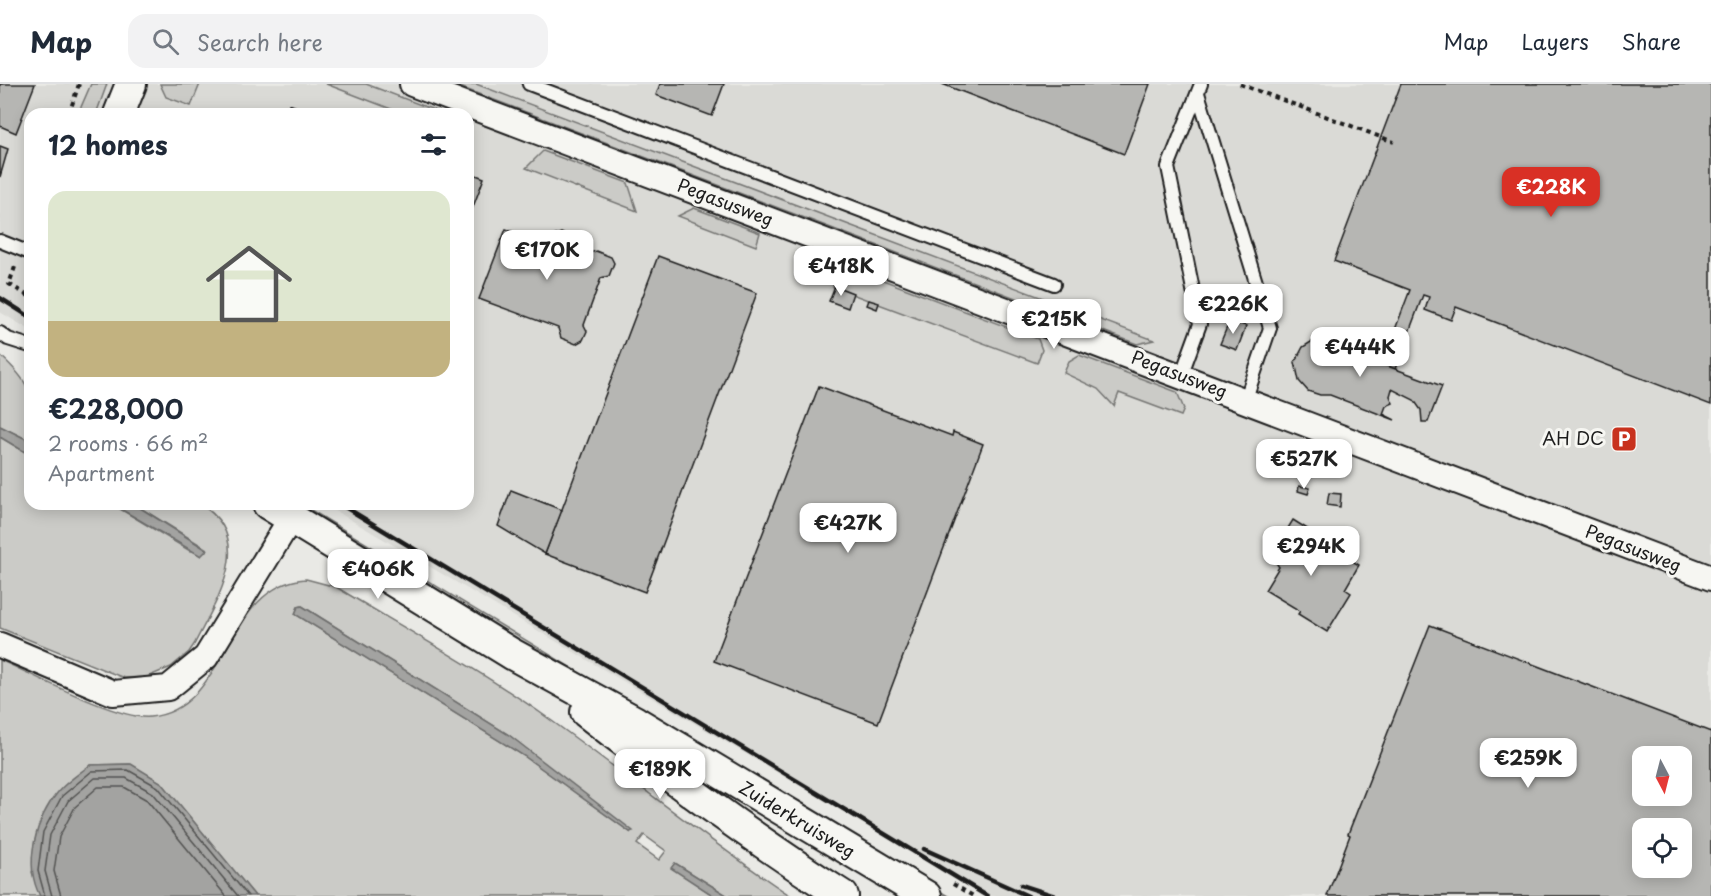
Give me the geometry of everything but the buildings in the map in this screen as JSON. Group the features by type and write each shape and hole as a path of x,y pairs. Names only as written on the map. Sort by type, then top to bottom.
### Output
{"street":[{"path":"121,108 131,84"},
{"name":"Pegasusweg","path":"412,84 1711,578"},
{"path":"0,645 113,693 168,688 206,657 279,511"},
{"name":"Zuiderkruisweg","path":"279,511 512,654 636,723 918,894"},
{"name":"Zuiderkruisweg","path":"512,654 671,778 779,855 843,896"}],"lane":[{"path":"529,84 1054,284"},
{"path":"1181,376 1200,324 1168,167 1200,88"},
{"path":"1200,88 1270,328 1245,401"},
{"path":"0,241 24,251"},
{"path":"0,333 8,339 24,344"}],"path":[{"path":"71,108 79,84"},
{"path":"1240,84 1394,142"}],"shaded area":[{"path":"0,84 1711,84 1711,896 986,896 334,510 474,510 474,108 24,108 24,326 0,312"},
{"path":"91,84 107,84 98,108 81,108"},
{"path":"160,84 200,84 191,106 166,97"},
{"path":"326,84 366,84 429,108 388,108"},
{"path":"452,84 476,84 1154,340 1137,344"},
{"path":"543,151 628,183 637,211 526,168"},
{"path":"694,208 760,233 756,246 678,216"},
{"path":"825,258 1038,339 1042,350 1037,363 833,287 836,276 815,267 817,262"},
{"path":"0,355 24,381 24,438 0,426"},
{"path":"1079,355 1177,392 1184,409 1181,416 1119,393 1114,406 1098,389 1064,373 1069,361"},
{"path":"0,437 24,451 24,510 122,510 190,551 207,549 144,510 207,510 217,518 227,535 229,552 227,571 213,608 195,643 189,652 171,667 147,677 124,678 0,628"},
{"path":"302,510 311,510 948,896 938,896"},
{"path":"306,579 336,587 442,650 545,716 728,853 791,896 728,896 675,863 672,868 714,896 255,896 162,783 130,764 90,765 32,872 40,896 0,896 0,660 97,704 136,716 150,717 176,709 196,693 212,672 241,623 258,602 279,586","holes":["302,606 509,735 631,833 524,756 295,614 298,607","644,835 666,851 659,860 637,844"]}],"water":[{"path":"0,426 24,438 24,451 0,437"},
{"path":"122,510 144,510 207,550 201,556"},
{"path":"302,606 509,735 633,831 630,832 524,756 295,614 298,607"},
{"path":"131,764 162,783 255,896 40,896 35,883 32,856 38,828 50,803 65,785 90,765"},
{"path":"675,863 728,896 714,896 671,868"}],"railway":[{"path":"0,298 24,313"},
{"path":"350,510 987,896"},
{"path":"924,849 1028,896"},
{"path":"1021,885 1055,896"}],"place":[{"name":"AH DC","path":"1624,439"}]}
